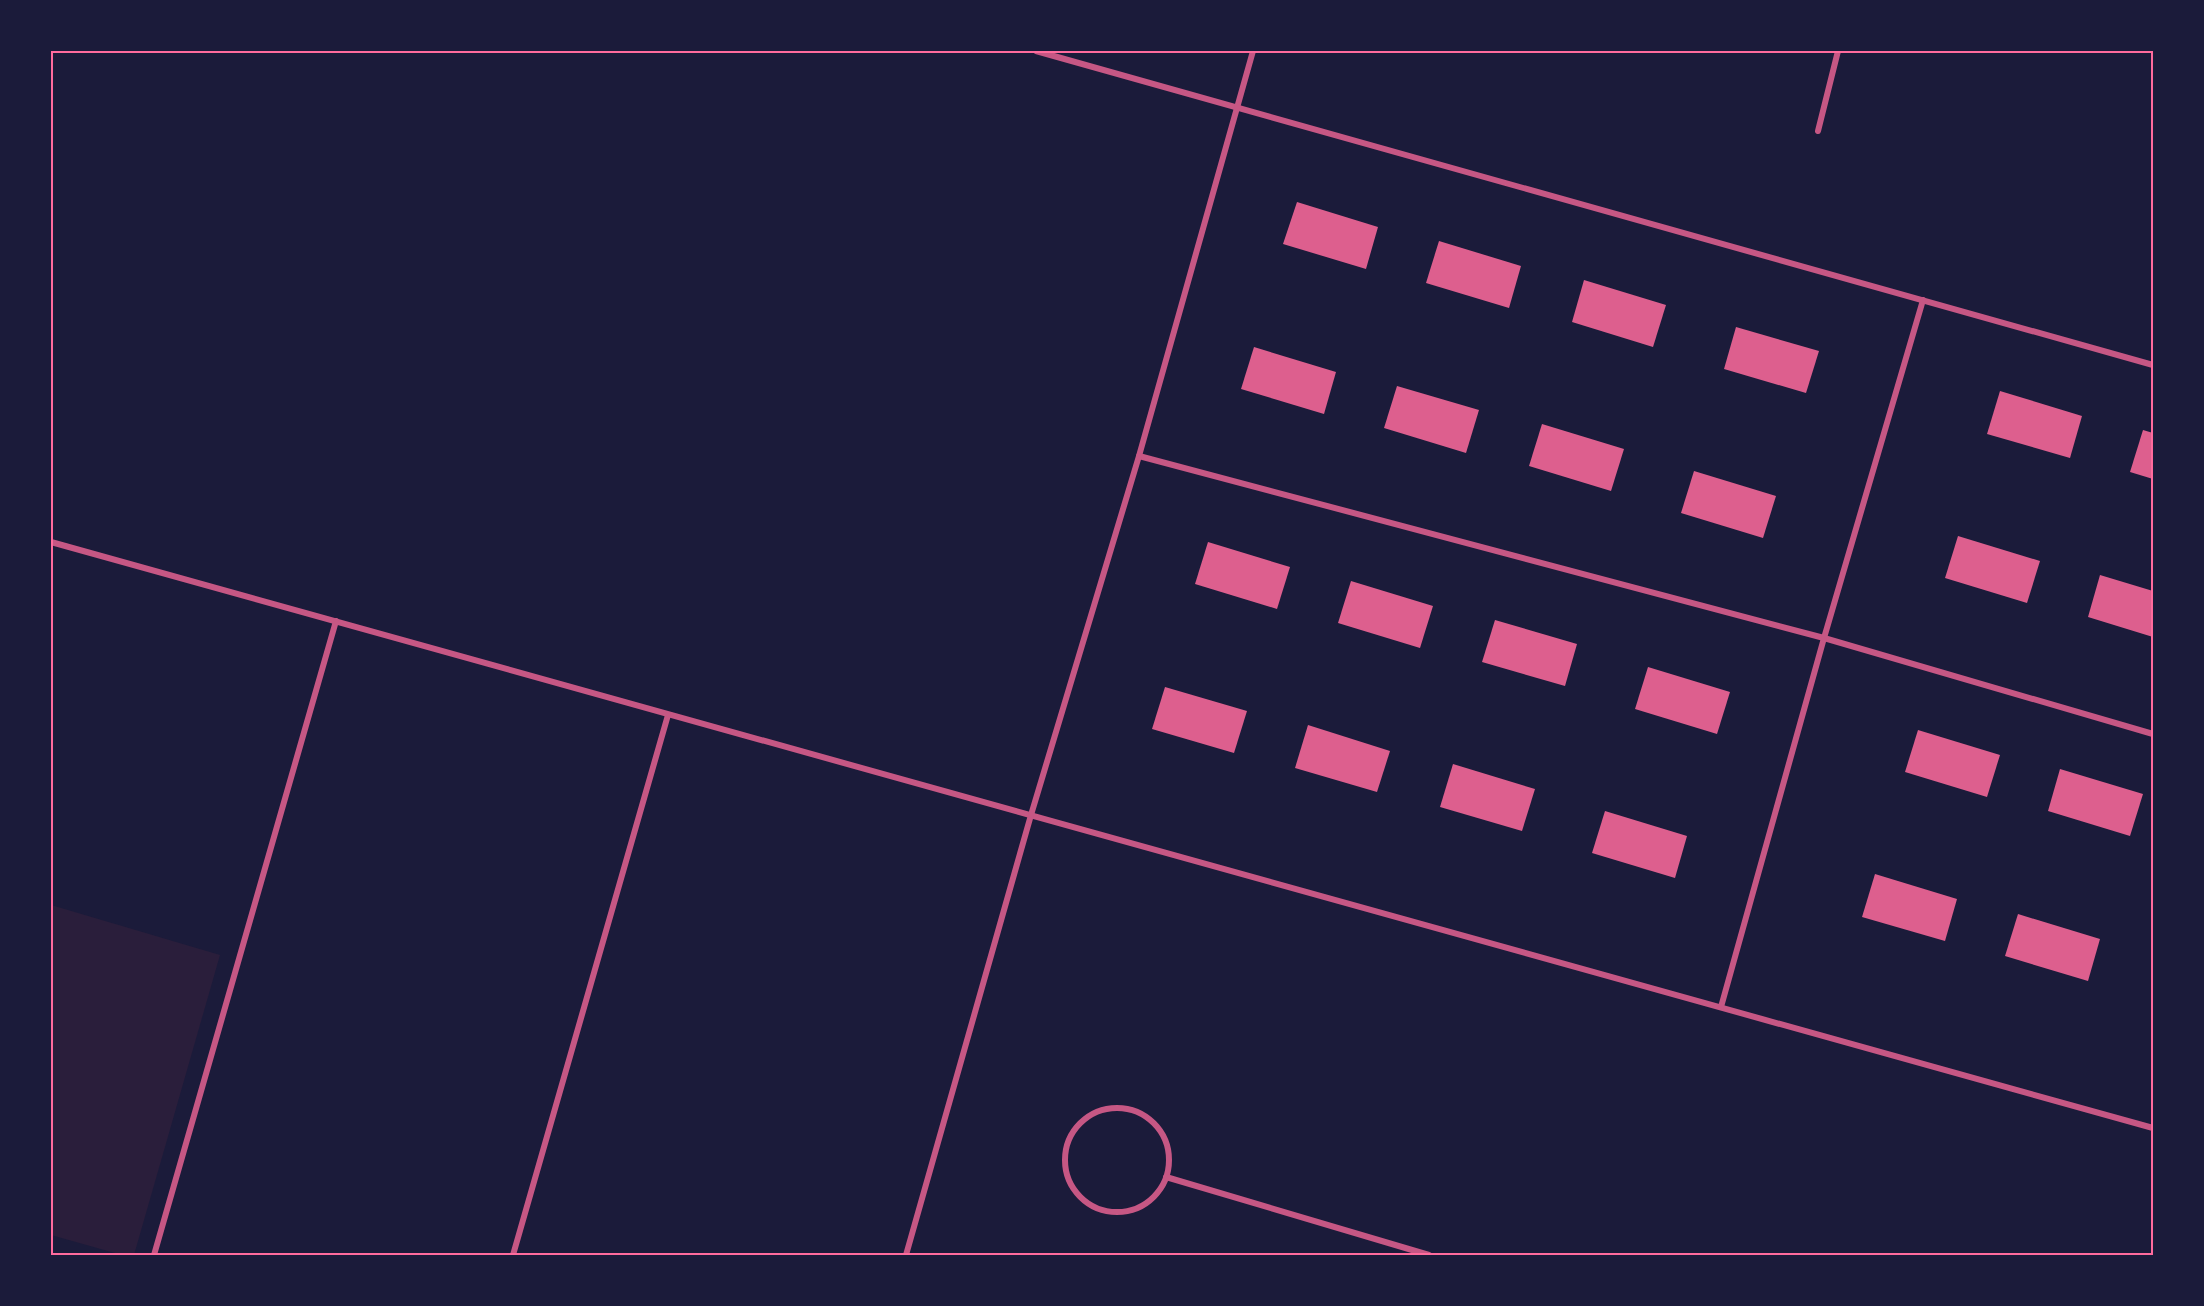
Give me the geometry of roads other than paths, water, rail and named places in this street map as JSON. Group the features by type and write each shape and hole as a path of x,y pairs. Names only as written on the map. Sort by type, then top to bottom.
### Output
{"street":[{"path":"1036,51 2153,365"},
{"path":"906,1255 1031,815 1139,456 1253,51"},
{"path":"1818,131 1838,51"},
{"path":"1721,1007 1824,638 1923,300"},
{"path":"1139,456 1824,638 2153,734"},
{"path":"51,542 2153,1128"},
{"path":"154,1255 336,621"},
{"path":"513,1255 668,715"},
{"path":"1109,1108 1127,1108 1144,1115 1157,1127 1166,1142 1169,1159 1166,1177 1158,1192 1146,1203 1131,1211 1114,1213 1097,1209 1083,1200 1072,1188 1066,1172 1064,1155 1069,1139 1078,1124 1092,1113 1109,1108"},
{"path":"1166,1177 1429,1255"}]}
